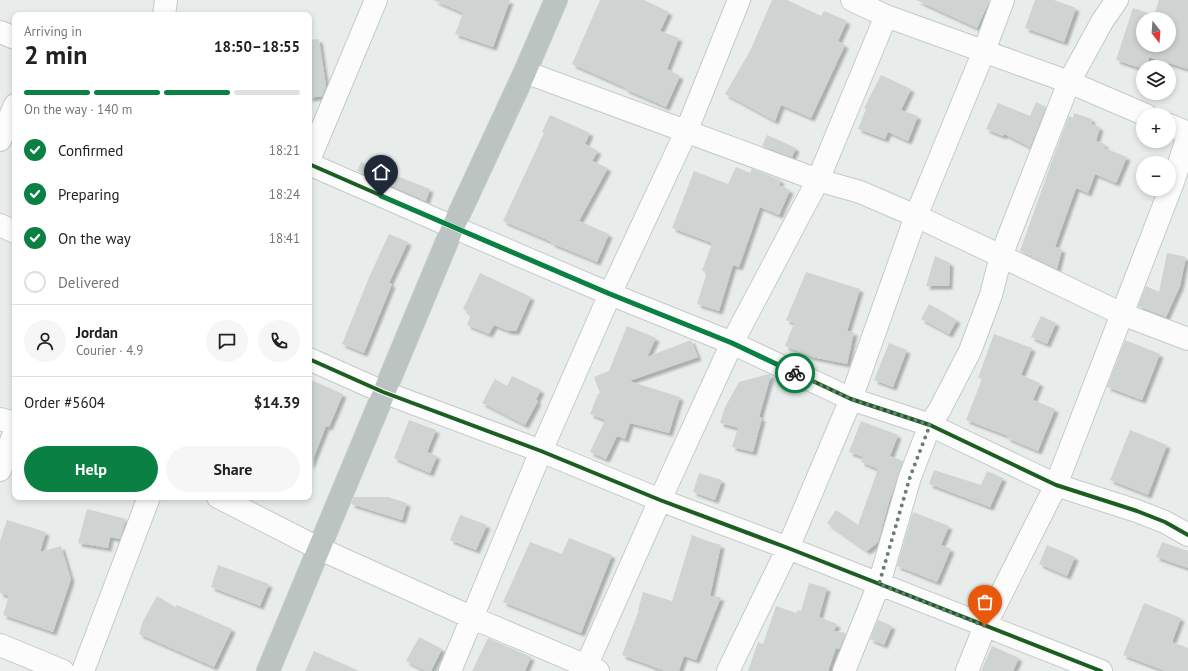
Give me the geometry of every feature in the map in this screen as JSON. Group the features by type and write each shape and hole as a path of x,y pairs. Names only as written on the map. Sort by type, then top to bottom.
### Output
{"highway":[{"path":"268,671 453,227 525,72 556,0"}],"street":[{"path":"164,12 166,0"},
{"path":"312,153 376,0"},
{"path":"450,671 541,451 610,294 686,132 739,0"},
{"path":"852,0 886,16 1069,82 1136,111"},
{"path":"728,671 788,548 851,399 916,216 984,51 1002,0"},
{"path":"844,671 879,584 910,477 930,425 970,351 991,295 1001,256 1069,82 1103,20 1117,0"},
{"path":"224,500 318,548 589,670 660,500 732,343 818,180 886,16"},
{"path":"0,32 12,37"},
{"path":"525,72 818,180 860,192 916,216 1122,314 1188,339"},
{"path":"0,140 12,112"},
{"path":"967,671 985,626 1056,485 1122,314 1172,182 1188,134 1176,128"},
{"path":"312,165 610,294 732,343 851,399 930,425 1056,485 1137,511 1165,522 1188,535"},
{"path":"0,226 12,231"},
{"path":"312,360 384,392 541,451 660,500 788,548 1102,671"},
{"path":"0,419 12,422"},
{"path":"0,470 12,439"},
{"path":"83,671 149,500"},
{"path":"0,645 63,671"}],"building":[{"path":"433,0 510,0 493,47 455,34 463,13"},
{"path":"600,0 644,0 669,12 660,31 679,38 667,69 680,76 666,107 572,64"},
{"path":"772,0 787,0 821,16 824,11 847,21 838,41 845,45 811,118 781,105 775,121 725,94 750,51"},
{"path":"916,0 990,0 977,28"},
{"path":"1035,0 1054,0 1076,8 1064,42 1025,28"},
{"path":"1159,0 1188,0 1188,69 1176,65 1176,60 1159,60 1149,57 1148,60 1136,60 1136,67 1116,60 1133,8 1145,12 1136,12 1136,52 1176,52 1176,12 1155,12"},
{"path":"319,39 326,86 322,96 312,98 312,40"},
{"path":"881,75 911,89 901,110 918,116 908,141 888,132 885,139 858,129 866,109 864,108"},
{"path":"1036,102 1046,107 1030,147 1004,134 1003,136 986,129 998,103 1030,116"},
{"path":"1074,113 1092,119 1091,124 1100,127 1096,141 1105,144 1104,148 1127,157 1116,183 1095,174 1088,193 1076,188 1055,247 1062,249 1057,269 1020,251 1069,116 1073,118"},
{"path":"550,115 590,133 585,144 598,151 592,161 608,168 579,221 609,234 597,262 503,221 544,133 542,132"},
{"path":"767,135 796,148 792,157 762,146"},
{"path":"361,162 430,189 426,201 357,171"},
{"path":"736,167 750,173 752,169 781,180 779,185 790,190 779,215 760,207 739,267 733,265 719,311 697,304 707,272 702,271 712,243 672,228 694,171 728,184"},
{"path":"389,234 408,242 389,283 392,284 364,353 342,344 370,275"},
{"path":"1167,253 1186,257 1180,286 1166,317 1138,306 1146,286 1159,292"},
{"path":"935,256 950,263 949,286 926,286"},
{"path":"806,272 860,289 847,331 854,332 847,364 812,357 785,346 794,323 786,320"},
{"path":"480,273 531,297 516,331 509,331 494,325 489,334 467,325 471,314 463,309"},
{"path":"929,304 957,320 949,334 921,319"},
{"path":"1041,316 1056,323 1047,344 1031,337"},
{"path":"627,326 656,338 647,357 691,340 698,357 629,381 680,397 669,433 630,423 625,439 617,436 606,459 590,452 605,420 590,414 601,390 599,391 594,377 609,371"},
{"path":"994,334 1032,348 1021,375 1040,383 1033,400 1055,409 1038,451 1007,438 1008,436 966,420 982,379 978,378"},
{"path":"1125,340 1160,354 1142,400 1107,387"},
{"path":"889,343 907,350 893,387 874,380"},
{"path":"769,374 771,375 759,417 762,418 753,452 732,447 738,428 720,423 725,407 739,382"},
{"path":"512,376 541,390 536,400 538,401 525,425 482,403 495,379 507,386"},
{"path":"312,380 343,394 329,427 326,426 312,462"},
{"path":"409,420 436,430 427,452 437,456 430,473 394,458"},
{"path":"861,421 898,435 890,456 903,461 889,502 878,542 867,551 827,523 836,510 858,525 878,469 861,462 863,457 849,452"},
{"path":"1130,430 1167,445 1148,495 1110,480"},
{"path":"934,470 981,485 987,471 1003,478 990,507 929,484"},
{"path":"699,473 722,480 715,500 693,492"},
{"path":"354,497 388,497 407,503 402,520 351,504"},
{"path":"87,509 126,519 120,539 110,537 108,548 78,543"},
{"path":"913,512 949,526 941,545 951,549 937,582 897,566"},
{"path":"460,515 487,525 476,550 450,540"},
{"path":"7,520 46,532 40,552 61,546 71,579 53,632 3,615 9,596 0,593 0,541"},
{"path":"692,535 721,545 710,596 721,597 696,660 684,656 679,671 665,671 622,655 639,610 643,592 672,601"},
{"path":"569,538 612,555 581,633 503,602 530,542 562,554"},
{"path":"1162,542 1188,551 1188,568 1156,557"},
{"path":"1047,545 1075,557 1067,576 1039,564"},
{"path":"218,565 269,584 260,606 211,587"},
{"path":"809,583 827,588 819,617 837,624 834,631 846,633 839,649 836,648 828,671 748,671 758,642 763,644 776,606 796,613 798,610 801,611"},
{"path":"157,596 175,607 177,605 232,629 214,667 139,634 143,621"},
{"path":"1144,603 1181,618 1172,642 1188,648 1188,671 1165,671 1123,655"},
{"path":"878,620 892,626 884,645 870,639"},
{"path":"419,637 442,649 431,671 425,671 406,661"},
{"path":"488,638 531,657 525,671 472,671"},
{"path":"992,646 1019,658 1013,671 981,671"},
{"path":"314,651 359,671 305,671"}],"cycle path":[{"path":"312,165 610,294 732,343 851,399 930,425 1056,485 1137,511 1165,522 1188,535"},
{"path":"312,360 383,392 541,451 660,500 788,548 1101,671"}],"way so far":[{"path":"795,373 851,399 930,425 910,477 879,584 985,626"}],"route":[{"path":"381,196 610,294 732,343 795,373"}]}
